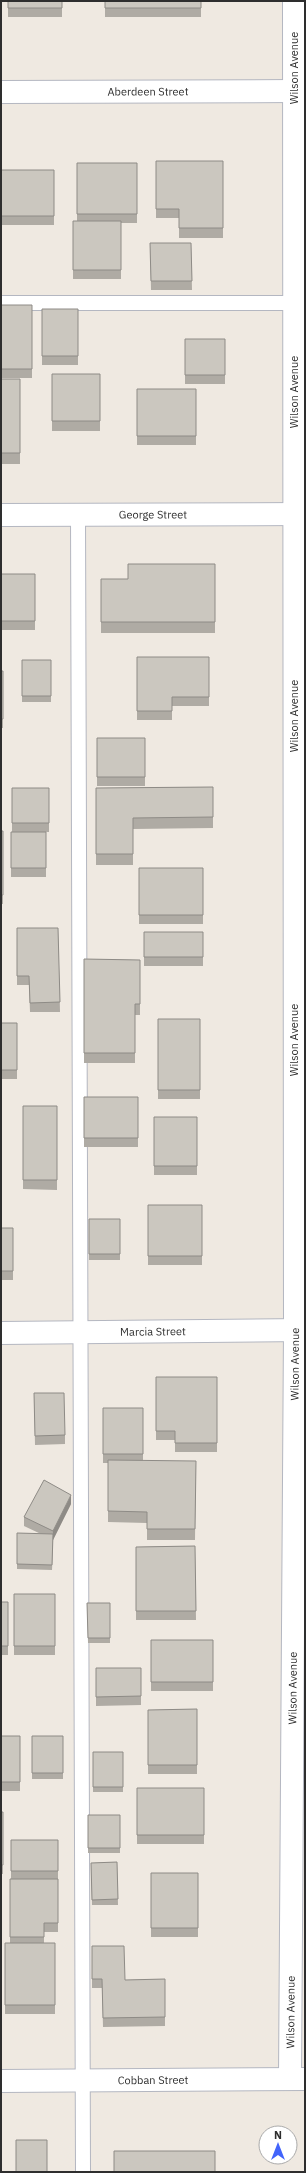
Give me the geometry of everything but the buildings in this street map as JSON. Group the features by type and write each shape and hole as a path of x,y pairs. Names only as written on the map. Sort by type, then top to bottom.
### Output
{"street":[{"name":"Wilson Avenue","path":"294,1 295,303 300,514 300,1330 297,2079"},
{"name":"Aberdeen Street","path":"1,92 295,91"},
{"name":"George Street","path":"1,515 300,514"},
{"name":"Marcia Street","path":"1,1333 300,1330"},
{"name":"Cobban Street","path":"1,2081 297,2079"}],"lane":[{"path":"1,303 295,303"},
{"path":"78,514 83,2172"}]}
